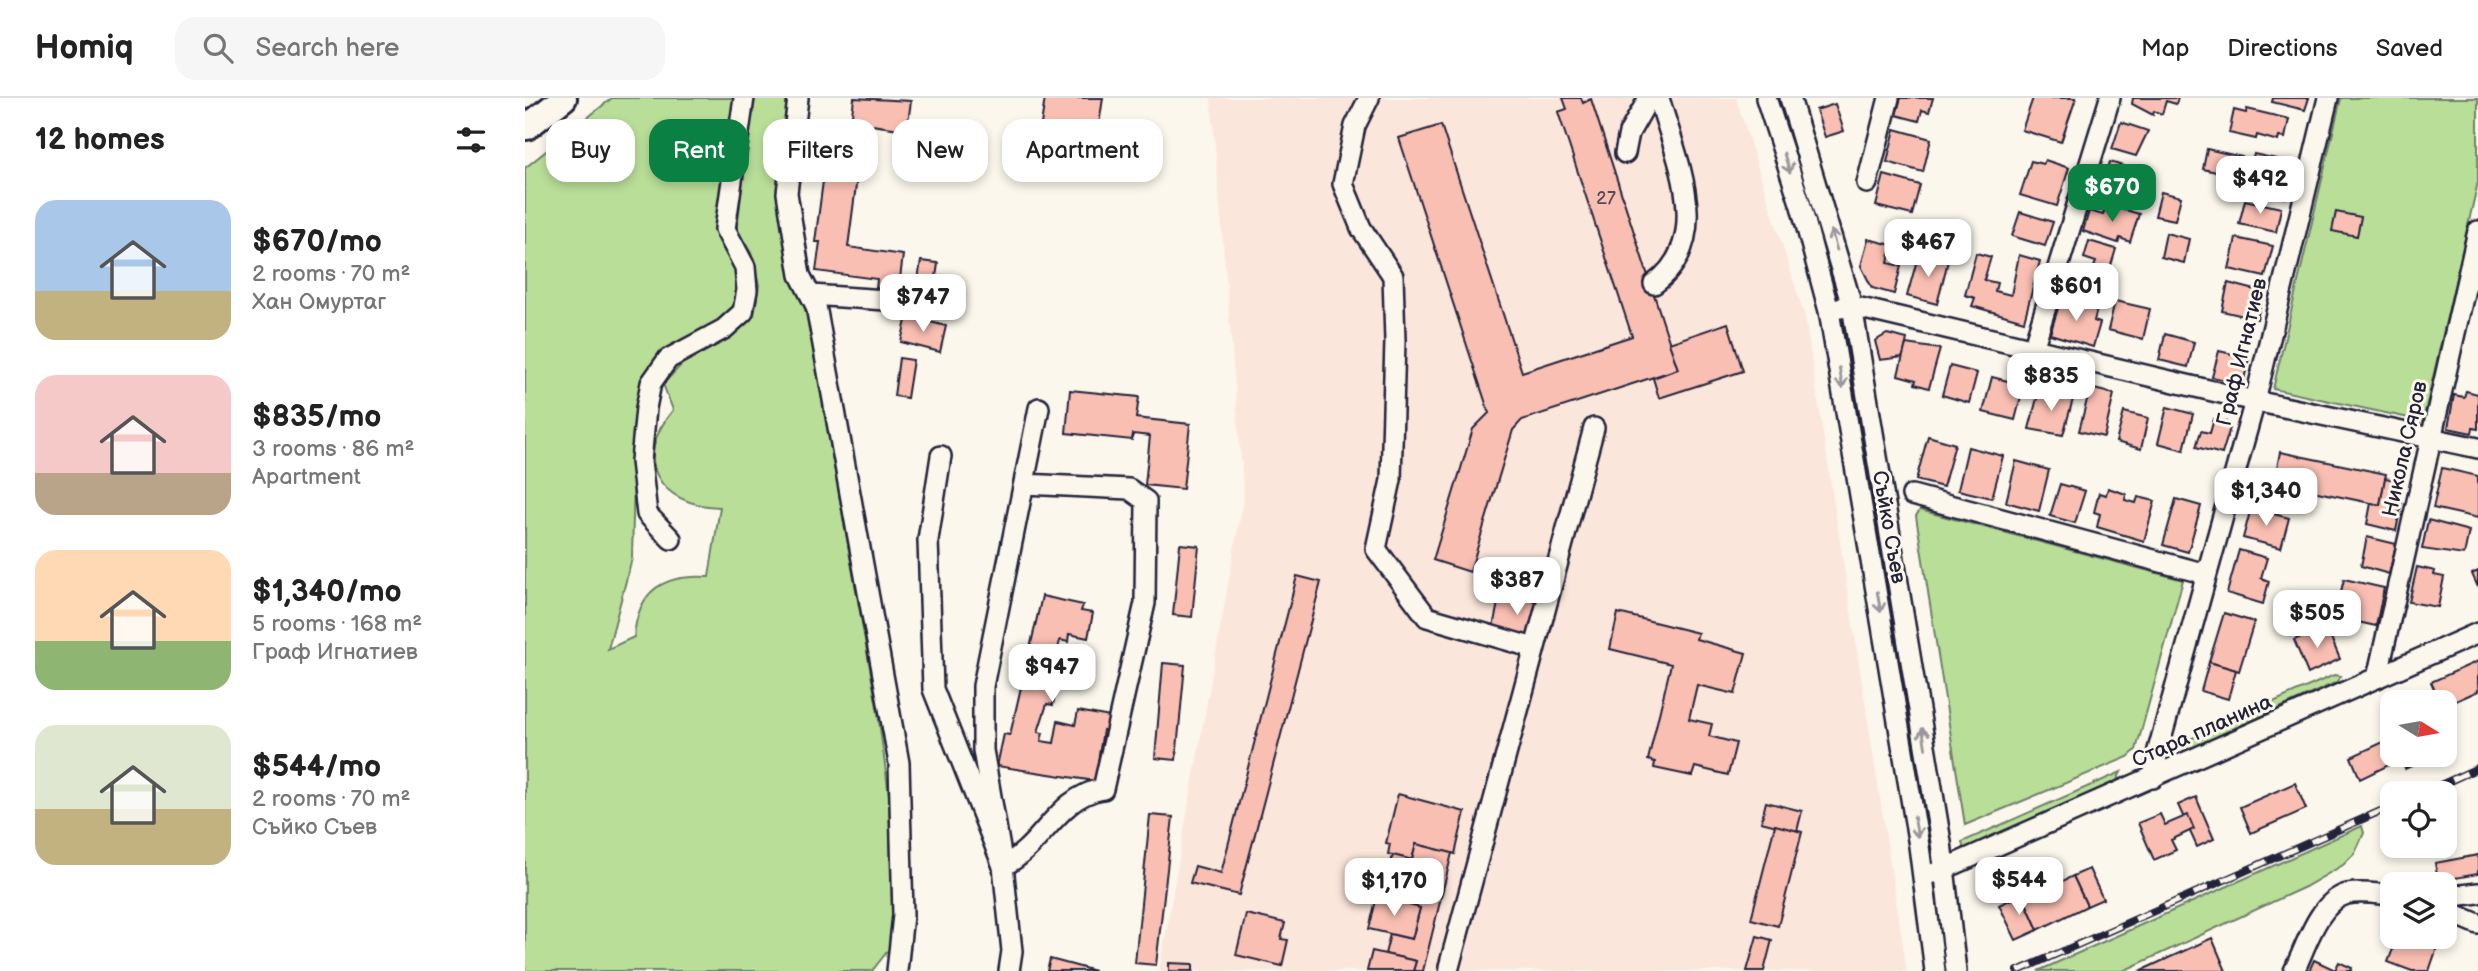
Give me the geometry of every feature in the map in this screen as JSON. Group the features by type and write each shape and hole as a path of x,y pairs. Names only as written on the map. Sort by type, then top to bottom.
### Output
{"main road":[{"path":"527,127 564,98"}],"street":[{"path":"671,539 647,514 641,461 646,408 651,383 668,359 724,329 743,312 747,290 745,267 725,229 744,98"},
{"path":"798,98 787,194 800,275 811,295 819,319 899,763 903,915 897,971"},
{"path":"1369,98 1355,126 1343,184 1361,228 1393,276 1395,341 1391,480 1376,549 1427,617 1534,648"},
{"path":"1625,153 1629,133 1649,98"},
{"path":"1654,284 1665,276 1680,255 1688,230 1687,201 1659,98"},
{"name":"Съйко Съев","path":"1766,98 1801,206 1829,311 1924,875 1934,965"},
{"name":"Съйко Съев","path":"1790,98 1852,306 1944,872 1955,961"},
{"path":"1867,183 1889,98"},
{"path":"2033,349 2110,98"},
{"name":"Граф Игнатиев","path":"2153,778 2158,750 2255,401 2328,98"},
{"name":"Никола Сяров","path":"2377,678 2478,231"},
{"path":"811,295 901,301"},
{"path":"1829,311 1852,306 2255,401 2478,448"},
{"path":"1009,971 1012,951 1003,866 983,750 983,686 1039,408"},
{"path":"1448,967 1594,428"},
{"path":"941,456 928,540 933,689 1003,866"},
{"path":"1003,866 1020,858 1060,813 1084,792 1103,789 1145,603 1146,501 1129,489 1024,484"},
{"path":"1912,495 2206,574"},
{"name":"Стара планина","path":"1924,875 1944,872 2478,633"},
{"path":"2457,896 2478,893"},
{"path":"2294,971 2321,914 2333,902 2347,894 2380,895"},
{"path":"2457,915 2478,924"}],"shaded area":[{"path":"1211,98 1736,98 1805,317 1907,971 1159,971 1244,495"}],"green space":[{"path":"612,98 738,98 735,119 649,119 649,182 726,182 718,233 737,264 740,284 736,305 726,318 661,354 634,476 632,558 608,649 634,637 641,607 656,588 679,578 709,577 720,507 699,505 667,489 658,477 653,462 654,446 660,428 673,410 663,384 684,362 754,315 759,285 751,253 737,230 742,182 749,182 752,98 789,98 789,119 763,119 763,182 788,182 787,245 807,315 878,713 889,795 893,944 872,971 525,971 525,168 546,151 546,182 635,182 635,119 586,119"},
{"path":"1776,98 1781,98 1805,173 1833,277"},
{"path":"2341,98 2478,98 2478,182 2423,421 2273,389"},
{"path":"1848,337 1930,840 1927,838 1843,338"},
{"path":"1920,510 2183,580 2136,750 2128,757 1965,825 1916,516"},
{"path":"2334,675 2341,676 2337,682 2185,751 2181,743"},
{"path":"2121,772 2116,782 1964,850 1962,842"},
{"path":"2362,826 2364,833 2355,853 2343,865 2305,887 2123,971 2038,971"}],"building":[{"path":"854,98 911,101 909,119 892,119 892,128 878,126 878,119 851,119"},
{"path":"1045,98 1103,98 1100,119 1042,119"},
{"path":"1563,98 1581,98 1583,103 1591,99 1678,369 1522,420 1513,430 1470,572 1433,560 1473,429 1489,413 1399,138 1441,125 1522,372 1632,336 1558,112 1567,109"},
{"path":"1901,98 1933,98 1929,112 1922,110 1919,121 1896,115"},
{"path":"2033,98 2076,98 2061,142 2022,130"},
{"path":"2133,98 2178,98 2176,104 2166,101 2162,114 2154,111 2153,115 2132,104"},
{"path":"2273,98 2309,98 2305,110 2272,102"},
{"path":"1835,104 1844,131 1825,137 1816,110"},
{"path":"2247,109 2289,119 2285,138 2279,137 2278,141 2257,135 2256,139 2229,133 2234,110 2246,113"},
{"path":"2121,122 2148,131 2136,156 2112,149"},
{"path":"1895,129 1931,139 1923,172 1887,162"},
{"path":"2207,149 2242,157 2238,177 2203,169"},
{"path":"2254,154 2294,163 2285,198 2245,189"},
{"path":"2045,160 2069,168 2057,206 2020,195 2031,161 2043,164"},
{"path":"2110,162 2145,173 2138,196 2102,185"},
{"path":"1884,175 1920,185 1912,215 1876,206"},
{"path":"823,182 856,182 848,247 903,255 898,294 876,291 877,279 816,271 820,242 815,242"},
{"path":"2161,192 2181,197 2175,220 2155,216"},
{"path":"2245,200 2281,208 2276,232 2239,224"},
{"path":"2106,204 2139,214 2130,242 2120,238 2118,243 2083,231 2089,211 2103,215"},
{"path":"2020,212 2053,222 2045,246 2012,236"},
{"path":"2336,212 2361,217 2357,236 2332,231"},
{"path":"2166,233 2189,239 2184,263 2161,257"},
{"path":"2236,238 2273,246 2265,277 2229,269"},
{"path":"1868,239 1892,245 1888,263 1901,266 1894,294 1872,288 1861,266"},
{"path":"2089,241 2116,249 2109,272 2094,267 2096,262 2084,258"},
{"path":"1919,253 1948,261 1937,304 1907,296"},
{"path":"1976,253 1991,257 1984,280 1997,283 1995,291 2011,295 2019,255 2040,261 2024,321 1972,306 1975,298 1965,295"},
{"path":"921,261 938,263 933,300 915,297"},
{"path":"2228,283 2263,292 2257,319 2222,311"},
{"path":"2070,299 2097,309 2094,321 2100,323 2093,347 2050,334 2060,302 2068,305"},
{"path":"2115,301 2150,309 2143,339 2108,330"},
{"path":"907,316 946,326 940,352 901,342"},
{"path":"1728,323 1743,371 1659,398 1653,378 1678,369 1669,343"},
{"path":"1887,334 1907,339 1903,357 1880,360 1875,341"},
{"path":"2165,334 2194,342 2188,367 2159,360"},
{"path":"1906,344 1940,349 1929,388 1915,384 1916,380 1898,375"},
{"path":"2219,351 2249,358 2243,384 2212,377"},
{"path":"899,358 913,360 907,398 894,396"},
{"path":"1950,366 1977,373 1969,403 1942,395"},
{"path":"1992,377 2024,385 2015,420 1983,412"},
{"path":"2090,388 2114,394 2104,437 2079,431"},
{"path":"2047,389 2073,399 2063,435 2029,429 2038,394 2045,396"},
{"path":"1070,390 1139,397 1136,418 1190,424 1183,489 1145,485 1150,436 1133,434 1132,440 1066,433"},
{"path":"2466,391 2478,394 2478,429 2473,428 2472,433 2448,428 2454,395 2464,397"},
{"path":"2167,407 2193,414 2184,450 2158,443"},
{"path":"2124,412 2148,418 2141,449 2116,442"},
{"path":"2214,419 2226,422 2230,428 2222,454 2196,447 2201,431 2210,433"},
{"path":"1928,436 1955,444 1943,487 1916,480"},
{"path":"1968,447 2003,456 1992,498 1958,490"},
{"path":"2280,452 2386,474 2380,505 2274,483"},
{"path":"2016,461 2049,470 2039,511 2006,502"},
{"path":"2442,468 2478,476 2478,518 2433,508"},
{"path":"2385,478 2402,481 2398,500 2402,501 2396,531 2367,524 2371,503 2380,505"},
{"path":"2060,484 2085,491 2075,523 2050,516"},
{"path":"2108,488 2126,494 2125,500 2136,503 2138,497 2155,501 2144,541 2097,527 2100,514 2094,512 2099,493 2106,495"},
{"path":"2176,499 2201,506 2188,552 2163,545"},
{"path":"2251,508 2289,518 2281,548 2243,538"},
{"path":"2428,520 2469,531 2464,555 2422,549"},
{"path":"2367,537 2396,544 2389,574 2361,566"},
{"path":"1180,544 1199,546 1192,617 1173,615"},
{"path":"2239,550 2267,558 2261,578 2269,581 2263,604 2227,593"},
{"path":"2417,567 2435,571 2434,575 2444,577 2438,607 2409,602"},
{"path":"2478,571 2478,587 2472,574"},
{"path":"1297,576 1321,582 1239,895 1190,883 1195,866 1221,873"},
{"path":"2344,579 2384,588 2376,626 2335,617"},
{"path":"1500,593 1544,603 1531,640 1492,632"},
{"path":"1042,596 1083,605 1081,611 1093,613 1088,638 1069,634 1068,642 1060,640 1054,669 1060,670 1053,705 1047,704 1038,732 1043,733 1041,741 1054,743 1058,721 1075,725 1078,711 1110,717 1107,731 1103,730 1095,781 997,766 1004,734 1010,735"},
{"path":"1618,613 1698,633 1696,639 1746,653 1735,694 1697,685 1689,719 1712,724 1709,736 1736,743 1728,775 1695,767 1692,776 1654,768 1655,762 1648,760 1671,664 1610,649"},
{"path":"2224,613 2254,622 2239,671 2209,662"},
{"path":"2326,626 2340,659 2308,674 2294,640"},
{"path":"2478,661 2478,691 2457,701 2457,690 2435,690 2431,682"},
{"path":"2209,662 2236,670 2228,699 2201,691"},
{"path":"1163,663 1185,665 1176,760 1155,758"},
{"path":"2380,744 2380,767 2385,767 2360,779 2351,757"},
{"path":"2295,783 2306,809 2251,833 2240,807"},
{"path":"1398,794 1465,812 1455,854 1416,844 1412,860 1388,854 1390,844 1386,843"},
{"path":"2196,797 2214,839 2197,847 2178,805"},
{"path":"1766,802 1802,811 1797,831 1761,822"},
{"path":"2160,814 2165,825 2188,815 2194,829 2171,840 2176,850 2154,860 2138,823"},
{"path":"1150,815 1173,817 1156,965 1135,963"},
{"path":"1775,825 1802,832 1778,926 1751,919"},
{"path":"1416,844 1452,853 1423,971 1413,971 1416,961 1385,954 1390,934 1412,939 1420,908 1398,902 1405,874 1389,870 1393,855 1412,860"},
{"path":"2478,855 2478,874 2457,878 2457,872 2436,872 2435,863"},
{"path":"2089,869 2103,899 2087,906 2073,876"},
{"path":"2073,876 2087,906 2038,930 2024,899"},
{"path":"2022,894 2038,930 2016,940 1999,905"},
{"path":"1377,896 1420,908 1412,939 1369,929"},
{"path":"1246,914 1285,923 1281,939 1288,940 1282,966 1236,955"},
{"path":"1757,936 1772,940 1764,971 1747,971"},
{"path":"2212,938 2226,971 2140,971"},
{"path":"2393,949 2437,949 2429,971 2412,971 2388,962"},
{"path":"1372,951 1416,961 1413,971 1367,971"},
{"path":"1050,959 1095,971 1047,971"},
{"path":"2314,960 2335,970 2339,962 2352,968 2351,971 2309,971"},
{"path":"1169,963 1193,964 1193,971 1169,971"}],"railway":[{"path":"2449,781 2478,768"},
{"path":"2018,971 2380,811"}]}
